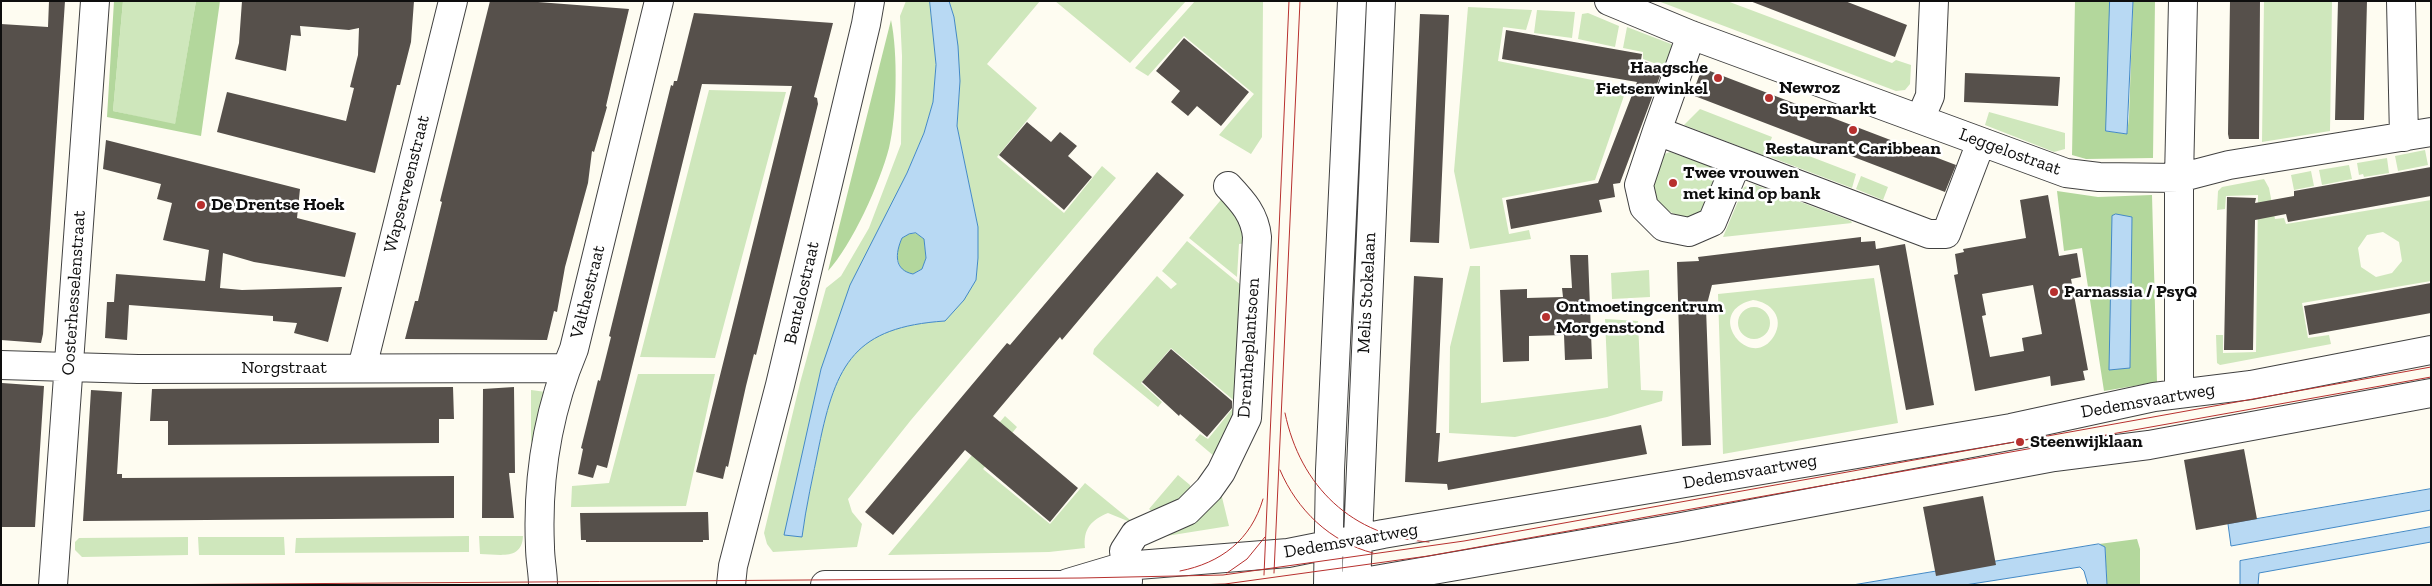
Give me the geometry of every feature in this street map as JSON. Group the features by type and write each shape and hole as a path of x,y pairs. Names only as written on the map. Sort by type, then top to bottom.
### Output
{"street":[{"name":"Oosterhesselenstraat","path":"53,585 67,369 95,1"},
{"name":"Wapserveenstraat","path":"362,368 453,1"},
{"name":"Valthestraat","path":"543,585 540,547 543,456 566,368 574,349 659,1"},
{"name":"Bentelostraat","path":"731,585 733,566 780,385 870,1"},
{"name":"Melis Stokelaan","path":"1328,585 1328,547 1352,1"},
{"name":"Melis Stokelaan","path":"1353,584 1358,540 1360,442 1381,1"},
{"name":"Leggelostraat","path":"1609,1 1691,34 2066,173 2099,177 2179,178 2229,165 2431,132"},
{"path":"1920,119 1930,96 1934,1"},
{"path":"2179,394 2179,178 2183,1"},
{"path":"2400,1 2404,136"},
{"path":"1691,34 1639,185 1644,207 1664,226 1688,232 1712,222 1736,162"},
{"path":"1657,131 1929,234 1946,234 1981,142"},
{"name":"Drentheplantsoen","path":"1127,575 1124,552 1135,534 1187,511 1209,489 1221,472 1247,418 1257,237 1255,223 1245,203 1228,186"},
{"name":"Dedemsvaartweg","path":"825,585 1070,584 1288,553 2011,428 2179,394 2251,385 2431,350"},
{"name":"Norgstraat","path":"1,365 67,369 566,368"},
{"path":"1353,584 1676,528 2054,457 2149,445 2431,393"}],"green space":[{"path":"114,1 123,1 113,111 175,124 196,1 220,1 201,136 107,117"},
{"path":"123,1 196,1 175,125 113,111"},
{"path":"906,1 930,1 936,65 933,102 924,133 821,369 785,535 802,536 819,446 833,392 854,354 869,341 889,331 914,325 945,321 976,280 978,227 957,126 960,81 954,17 949,1 1040,1 987,64 1037,108 997,157 1064,213 1102,166 1116,178 911,420 848,499 852,512 862,524 857,547 773,552 767,544 764,533 800,383 826,288 841,276 869,228 901,144 902,56 900,16"},
{"path":"1055,1 1186,1 1130,63"},
{"path":"1195,1 1263,1 1262,137 1251,154 1219,135 1254,94 1184,36 1148,76 1135,68"},
{"path":"1658,1 1727,1 1892,63 1896,60 1911,65 1910,84 1905,90 1896,91"},
{"path":"2075,1 2110,1 2106,131 2127,134 2133,1 2155,1 2153,158 2086,159 2072,155"},
{"path":"2264,1 2332,1 2330,131 2262,142"},
{"path":"1468,7 1532,10 1526,30 1503,27 1498,61 1627,87 1595,180 1502,198 1509,234 1529,230 1531,239 1470,249 1454,171"},
{"path":"1537,10 1575,12 1572,38 1534,33"},
{"path":"1588,13 1619,26 1615,47 1578,39 1582,14"},
{"path":"891,20 895,49 896,84 894,119 889,148 864,213 846,246 828,271"},
{"path":"1627,27 1671,44 1674,47 1670,69 1643,59 1643,52 1623,48"},
{"path":"709,90 786,92 715,358 640,357"},
{"path":"1700,109 1772,137 1765,156 1684,125"},
{"path":"1989,112 2065,133 2065,149 2054,152 1985,125"},
{"path":"1775,143 1856,174 1852,188 1770,157"},
{"path":"2425,150 2428,165 2398,171 2395,156"},
{"path":"1670,152 1718,169 1718,181 1714,180 1707,197 1712,200 1698,215 1691,217 1679,216 1667,210 1655,195 1653,181 1655,172 1662,155"},
{"path":"2387,158 2389,173 2364,177 2363,174 2359,175 2357,163"},
{"path":"2349,165 2352,179 2322,185 2319,170"},
{"path":"2311,171 2314,186 2294,190 2291,175"},
{"path":"1861,176 1888,187 1883,200 1856,189"},
{"path":"2264,179 2269,188 2275,219 2284,218 2286,224 2431,200 2431,281 2302,303 2308,338 2329,335 2331,344 2220,365 2217,363 2216,335 2223,335 2223,353 2256,352 2258,195 2226,196 2225,209 2217,210 2218,191 2222,187","holes":["2383,232 2399,242 2402,261 2392,273 2376,277 2361,267 2358,248 2367,235"]},
{"path":"1753,184 1852,223 1723,237 1744,187"},
{"path":"2057,191 2098,197 2152,195 2157,382 2104,391 2082,248 2064,251","holes":["2116,215 2132,217 2130,367 2109,370"]},
{"path":"1225,195 1239,210 1248,243 1239,244 1237,277 1189,238"},
{"path":"916,233 924,239 926,258 922,269 913,274 904,272 899,263 898,251 902,238"},
{"path":"1187,241 1241,285 1235,389 1242,390 1221,462 1195,440 1200,434 1208,439 1237,403 1171,348 1141,383 1162,402 1158,407 1093,354 1094,349 1157,276 1171,289 1177,284 1162,271"},
{"path":"1470,266 1480,266 1481,403 1608,388 1605,319 1638,321 1641,390 1663,391 1662,401 1607,417 1515,437 1449,433 1450,347"},
{"path":"1649,270 1650,297 1612,299 1611,273"},
{"path":"1874,278 1898,423 1723,454 1718,294","holes":["1753,300 1760,301 1774,312 1778,323 1774,336 1764,346 1754,348 1744,344 1735,337 1731,327 1731,316 1738,307"]},
{"path":"1754,307 1760,308 1765,312 1769,317 1769,329 1765,334 1760,338 1754,339 1748,338 1743,334 1739,329 1738,323 1739,317 1743,312 1748,308"},
{"path":"638,374 715,374 686,506 571,507 572,486 609,483"},
{"path":"531,390 546,392 531,444"},
{"path":"1005,416 1017,427 983,469 1050,524 1085,483 1135,524 1108,513 1089,526 1085,536 1085,548 1049,552 888,555"},
{"path":"1178,475 1190,485 1191,494 1159,517 1149,509"},
{"path":"1220,489 1229,526 1160,537"},
{"path":"469,536 469,552 295,553 296,538"},
{"path":"479,536 523,536 519,549 514,553 502,555 480,554"},
{"path":"188,537 188,555 82,557 75,550 75,542 79,538"},
{"path":"198,537 284,537 285,555 199,555"},
{"path":"2137,539 2140,549 2140,585 2107,585 2105,547 2099,544"}],"water":[{"path":"930,1 949,1 954,17 958,46 960,81 957,126 978,227 976,280 964,300 945,321 914,325 890,331 870,341 855,355 843,372 833,392 819,446 802,537 784,535 821,369 850,285 907,173 924,133 933,102 936,65","holes":["916,233 924,239 926,258 922,269 913,274 902,269 897,255 902,238"]},
{"path":"2110,1 2133,1 2127,134 2106,131"},
{"path":"2116,214 2132,217 2130,368 2109,370 2112,216"},
{"path":"2431,489 2431,510 2231,546 2228,524"},
{"path":"2431,527 2431,542 2259,573 2258,585 2240,585 2240,561"},
{"path":"2099,544 2105,547 2107,585 2088,585 2084,571 2080,567 1965,585 1853,585"}],"building":[{"path":"49,1 65,1 43,334 41,343 1,340 1,24 48,27"},
{"path":"242,1 414,1 411,42 400,85 397,85 375,173 217,132 227,92 346,121 354,88 350,87 358,55 359,28 349,30 300,26 301,36 291,35 286,71 235,59 239,43"},
{"path":"490,1 525,1 629,9 607,107 594,152 592,151 588,183 565,267 557,312 554,311 547,340 405,339 415,301 418,301 442,202 440,201"},
{"path":"1750,1 1845,1 1907,25 1895,57"},
{"path":"2230,1 2260,1 2259,139 2229,139"},
{"path":"2338,1 2367,1 2364,120 2335,120"},
{"path":"694,13 833,23 814,97 817,98 818,104 756,355 754,354 746,386 728,467 726,466 723,479 696,472 792,86 702,84 607,468 597,465 593,478 578,474 583,449 581,448 611,337 609,336 671,85 673,86 674,81 677,81"},
{"path":"1420,14 1449,15 1439,243 1410,242"},
{"path":"1506,30 1642,54 1641,60 1663,68 1620,183 1613,184 1615,197 1599,200 1602,212 1511,229 1506,200 1598,183 1637,82 1502,59"},
{"path":"1184,38 1249,92 1221,126 1197,106 1188,116 1171,102 1180,91 1156,71"},
{"path":"1702,68 1956,165 1945,192 1692,95"},
{"path":"1965,73 2060,77 2058,106 1964,102"},
{"path":"1027,122 1051,142 1060,132 1077,146 1068,156 1092,177 1064,210 999,155"},
{"path":"106,140 300,189 297,218 356,233 345,277 254,262 223,253 220,288 242,290 342,287 328,342 294,333 297,323 273,321 273,316 129,305 127,340 105,338 107,302 114,302 116,274 205,281 209,250 163,240 172,203 157,199 161,184 103,169"},
{"path":"2431,167 2431,196 2288,222 2286,214 2255,220 2253,350 2224,350 2227,197 2256,198 2255,203 2294,196 2294,191"},
{"path":"1157,172 1184,195 1062,340 1060,337 993,416 1078,488 1050,522 965,450 893,535 865,512 1007,343 1010,345"},
{"name":"Parnassia / PsyQ","path":"2048,195 2059,256 2077,253 2081,277 2071,279 2088,370 2083,371 2085,380 2051,386 2050,376 1975,391 1954,275 1958,274 1955,254 1964,252 1963,249 2026,238 2020,200","holes":["2033,285 2042,334 2022,338 2024,351 1990,357 1982,316 1986,315 1982,294"]},
{"path":"1861,237 1861,242 1875,241 1876,249 1905,244 1934,405 1906,410 1879,265 1712,285 1706,308 1711,445 1682,446 1677,262 1699,261 1698,257"},
{"name":"Ontmoetingcentrum Morgenstond","path":"1570,255 1588,255 1592,359 1565,360 1564,335 1529,336 1529,361 1503,362 1500,290 1527,289 1527,298 1563,297 1562,288 1572,288"},
{"path":"1414,276 1443,278 1436,433 1440,433 1438,462 1641,425 1647,454 1448,490 1447,484 1405,482"},
{"path":"2431,283 2431,313 2309,335 2304,306"},
{"path":"1171,349 1232,401 1232,408 1207,437 1180,414 1179,416 1142,382"},
{"path":"2,383 44,386 35,527 1,527"},
{"path":"453,387 454,419 439,419 439,443 168,445 168,421 150,421 152,389"},
{"path":"514,387 515,473 509,473 514,518 482,518 483,389"},
{"path":"91,390 122,392 117,474 122,474 122,478 454,476 454,518 83,521"},
{"path":"2244,449 2257,519 2196,530 2184,460"},
{"path":"1983,496 1996,565 1936,576 1923,507"},
{"path":"708,512 709,540 703,540 703,542 586,542 586,540 581,540 580,513"}],"tram line":[{"path":"1264,575 1289,1"},
{"path":"1274,573 1300,1"},
{"path":"119,585 1081,578 1223,575 1464,541 2431,367"},
{"path":"1194,585 1225,584 1428,556 2431,377"},
{"path":"1285,413 1292,439 1303,463 1317,485 1334,503 1354,518 1376,530 1401,538 1429,542"},
{"path":"1280,470 1296,498 1317,522 1343,541 1373,553"},
{"path":"1180,571 1209,562 1221,556 1232,547 1251,526 1258,514 1263,499"},
{"path":"1227,573 1247,559 1265,537"}],"place":[{"name":"Haagsche Fietsenwinkel","path":"1718,78"},
{"name":"Newroz Supermarkt","path":"1769,98"},
{"name":"Restaurant Caribbean","path":"1853,130"},
{"name":"Twee vrouwen met kind op bank","path":"1673,183"},
{"name":"De Drentse Hoek","path":"201,205"},
{"name":"Parnassia / PsyQ","path":"2054,292"},
{"name":"Ontmoetingcentrum Morgenstond","path":"1546,317"},
{"name":"Steenwijklaan","path":"2020,442"}]}
